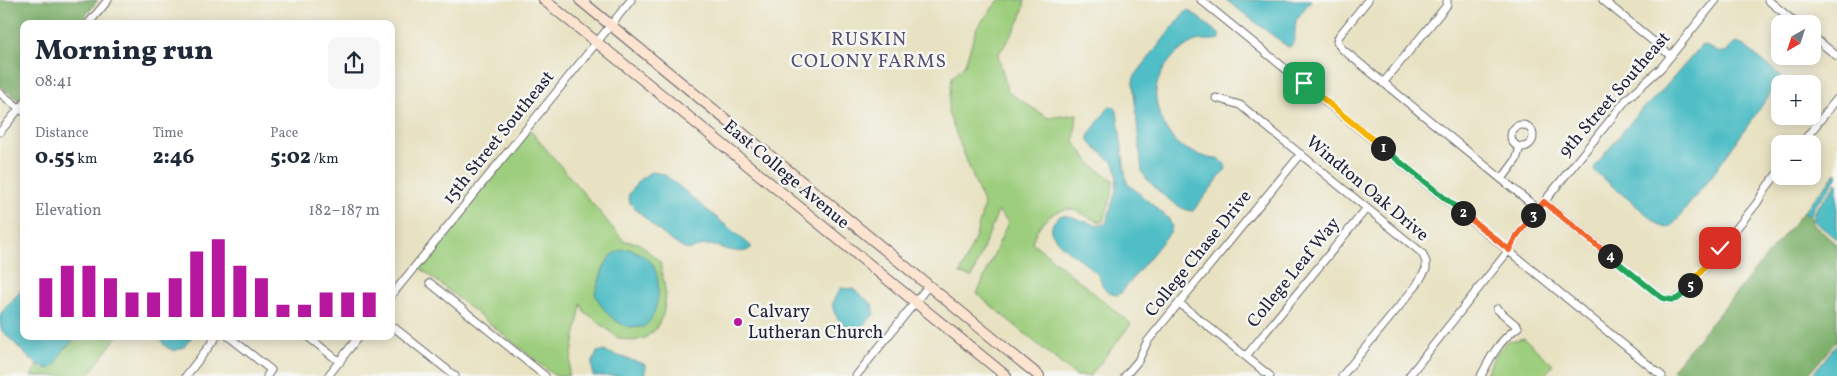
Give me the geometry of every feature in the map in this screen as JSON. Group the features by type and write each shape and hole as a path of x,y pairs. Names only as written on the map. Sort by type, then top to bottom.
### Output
{"main road":[{"name":"East College Avenue","path":"544,0 694,119 915,303 1006,376"},
{"name":"East College Avenue","path":"580,0 1039,376"}],"street":[{"path":"91,20 108,0"},
{"name":"15th Street Southeast","path":"395,291 631,0"},
{"path":"1201,0 1662,376"},
{"path":"1368,0 1339,36 1337,41 1341,48 1538,209"},
{"path":"1383,83 1447,5 1447,0"},
{"path":"1603,0 1671,56"},
{"name":"9th Street Southeast","path":"1410,375 1509,250 1515,238 1627,99 1661,68 1716,0"},
{"path":"1768,0 1786,15"},
{"path":"1821,43 1837,56"},
{"path":"0,92 20,107"},
{"name":"Windton Oak Drive","path":"1216,98 1240,105 1422,253 1426,262 1426,269 1416,286 1342,376"},
{"path":"1808,135 1837,99"},
{"path":"0,132 20,110"},
{"path":"1502,179 1516,160 1520,147"},
{"name":"College Chase Drive","path":"1125,376 1138,361 1147,342 1301,154"},
{"path":"1544,202 1662,298 1670,301 1677,300 1684,293 1757,203 1771,182"},
{"name":"College Leaf Way","path":"1246,356 1366,209"},
{"path":"430,283 544,376"},
{"path":"856,376 929,285"},
{"path":"1179,303 1270,376"},
{"path":"1481,376 1492,353 1505,336 1518,327 1496,309"},
{"path":"395,328 455,376"},
{"path":"186,376 214,340"},
{"path":"233,340 271,370 267,376"},
{"path":"312,340 340,362"},
{"path":"328,376 356,340"}],"green space":[{"path":"0,0 98,0 82,20 20,20 20,98 18,100 0,86"},
{"path":"999,0 1025,0 1018,22 998,55 1008,92 1048,118 1077,114 1074,142 1093,166 1113,180 1112,195 1103,222 1077,211 1067,209 1056,213 1042,223 1032,242 1131,324 1090,376 1076,376 977,294 1008,222 998,211 972,277 960,274 976,236 984,205 948,113 952,77 965,64 977,27"},
{"path":"530,130 624,241 639,243 660,262 666,295 663,315 655,330 645,338 633,341 617,337 584,311 581,304 568,376 555,376 419,267","holes":["638,252 653,265 629,327 608,313 596,291 604,266"]},
{"path":"1804,211 1811,217 1812,223 1837,245 1837,340 1807,376 1680,376 1672,370"},
{"path":"1524,338 1553,365 1544,376 1485,376 1495,355 1506,342"},
{"path":"73,340 114,340 88,376 31,376 37,365 44,370 55,364 60,354"}],"water":[{"path":"1226,0 1311,0 1296,20 1294,42 1288,47"},
{"path":"1189,10 1219,34 1219,39 1196,41 1180,50 1160,76 1157,83 1156,97 1161,119 1177,143 1196,154 1220,160 1225,165 1226,169 1193,211 1172,202 1151,184 1142,172 1133,82 1134,77 1182,15"},
{"path":"1736,42 1742,44 1780,75 1771,75 1771,93 1714,173 1672,226 1667,228 1661,226 1594,171 1595,166 1638,113 1659,94 1702,45 1717,51 1726,52"},
{"path":"1110,106 1114,107 1117,111 1128,184 1168,218 1172,226 1171,231 1121,293 1117,295 1104,289 1097,274 1059,243 1051,231 1053,223 1059,216 1071,217 1095,224 1106,224 1116,191 1117,173 1114,163 1093,146 1089,140 1089,134"},
{"path":"651,172 664,174 752,247 743,251 732,251 709,245 686,249 669,239 630,203 628,196 639,180"},
{"path":"1837,172 1837,178 1812,210 1811,217 1804,211"},
{"path":"1837,183 1837,240 1814,221 1814,212"},
{"path":"629,249 650,261 654,267 658,282 656,308 653,316 643,327 630,327 613,319 600,304 595,293 602,272 609,259 620,251"},
{"path":"841,288 853,289 872,304 875,314 857,331 840,321 834,312 834,298"},
{"path":"20,292 20,340 73,340 63,351 53,367 41,366 26,355 2,331 0,324 1,313"},
{"path":"162,340 189,340 184,347 175,351 165,346"},
{"path":"1837,344 1837,376 1811,376"},
{"path":"603,351 644,364 646,367 644,376 593,376 592,364 597,352"}],"place":[{"name":"Calvary Lutheran Church","path":"738,322"}],"district":[{"name":"RUSKIN COLONY FARMS","path":"869,51"}],"route":[{"path":"1304,83 1509,250 1515,238 1544,202 1662,298 1670,301 1677,300 1684,293 1720,248"}]}
